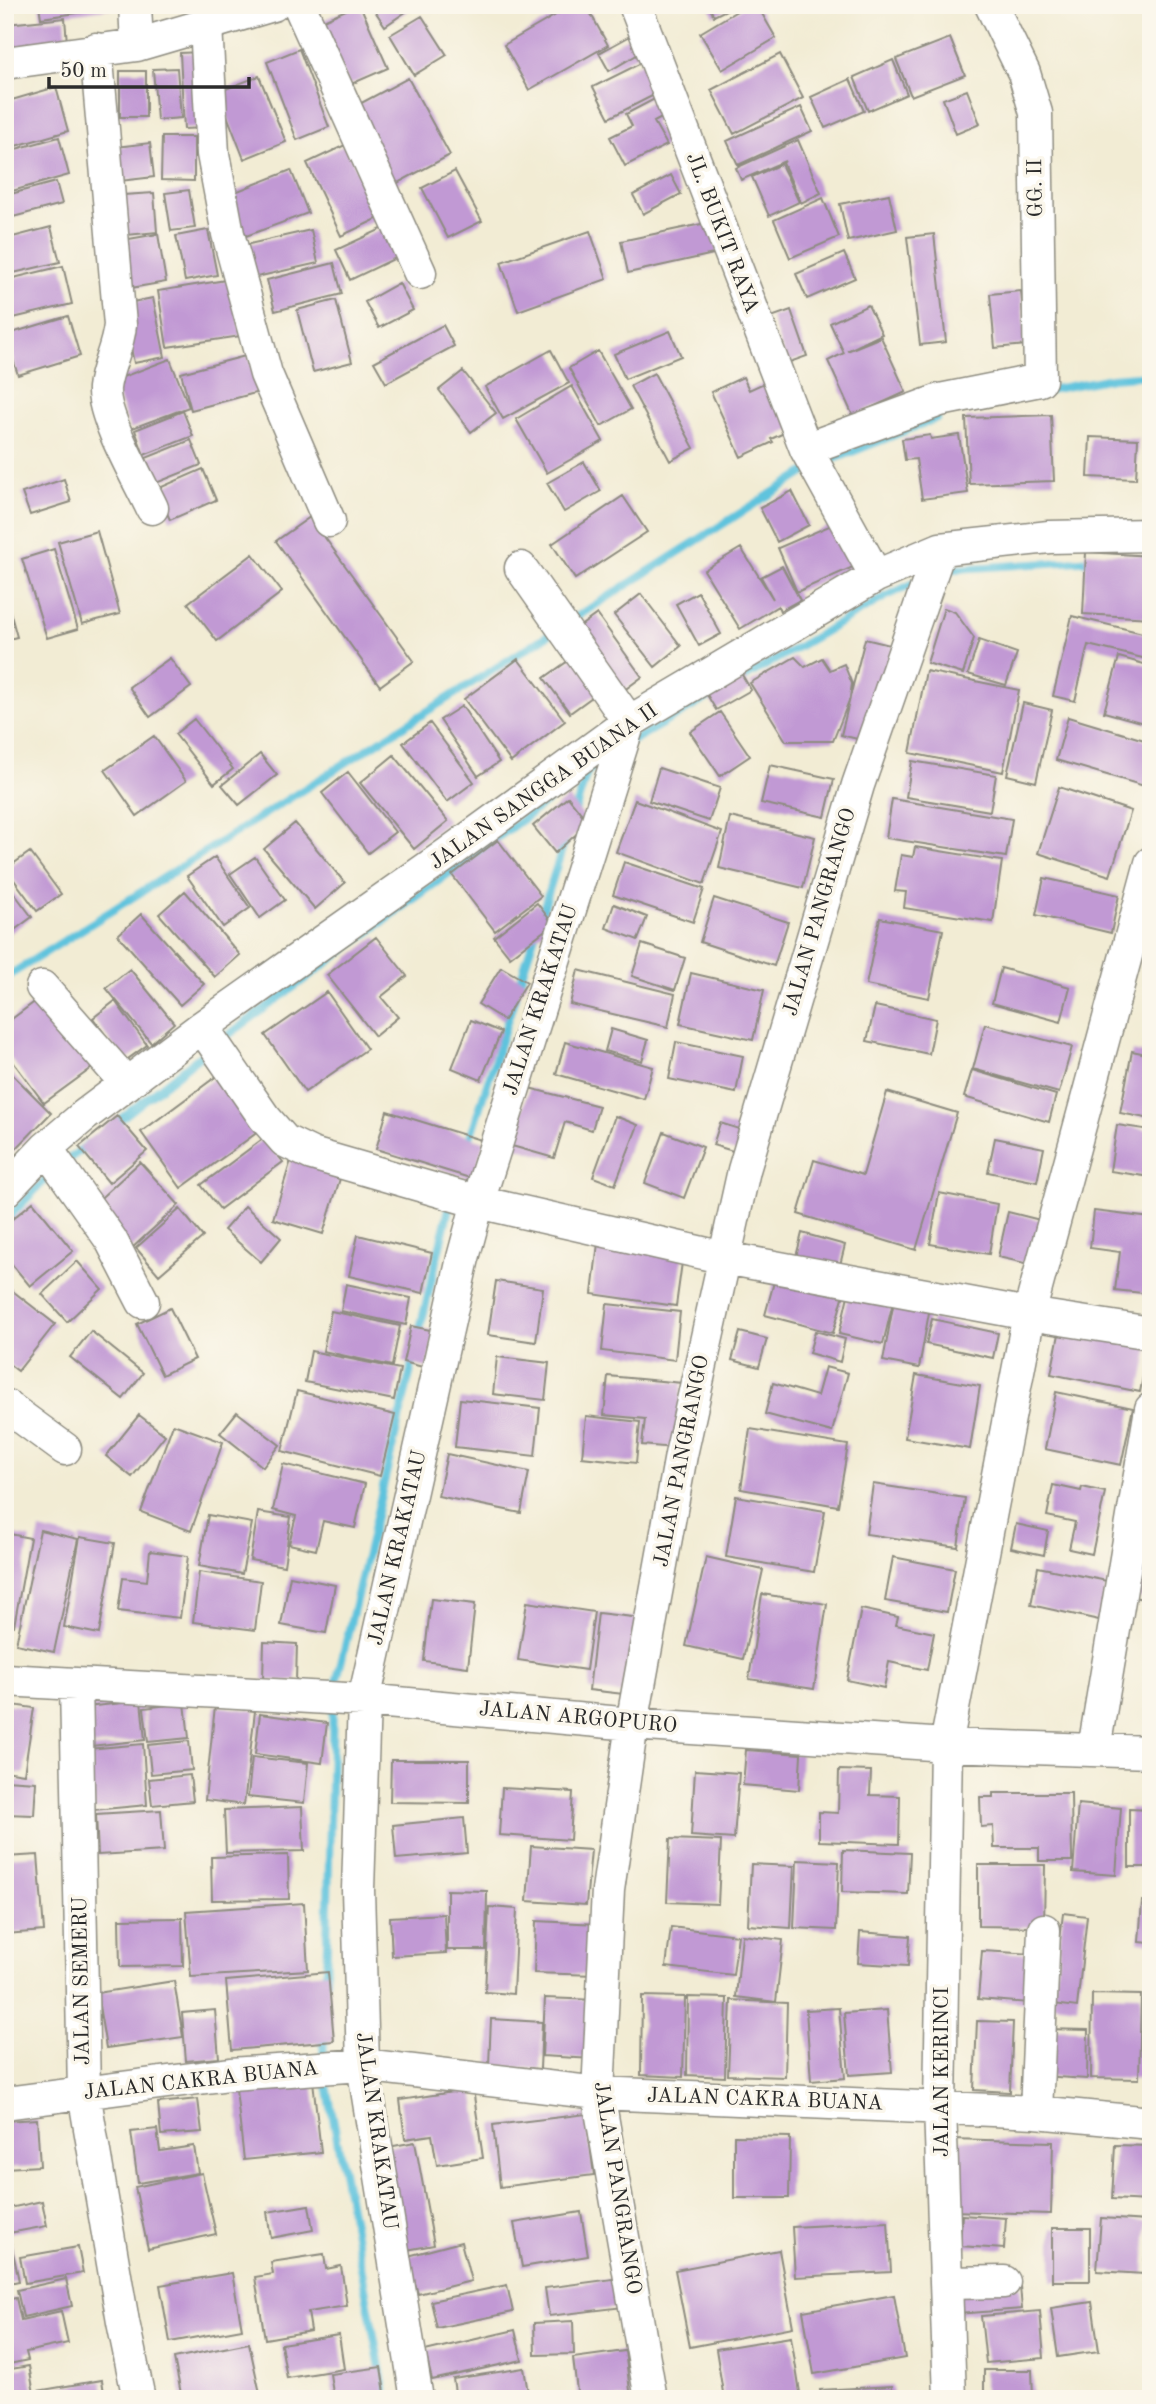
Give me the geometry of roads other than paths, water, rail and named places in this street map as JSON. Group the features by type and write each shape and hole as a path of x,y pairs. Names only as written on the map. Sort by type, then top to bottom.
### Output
{"street":[{"path":"135,5 136,45"},
{"path":"5,63 136,45 273,5"},
{"path":"299,5 420,273"},
{"name":"JL. BUKIT RAYA","path":"635,5 809,454 876,576"},
{"name":"GG. II","path":"809,454 940,400 1040,380 1036,113 1024,73 991,5"},
{"path":"206,25 213,154 228,234 266,374 329,521"},
{"path":"96,49 120,325 119,343 104,386 105,401 152,508"},
{"name":"JALAN SANGGA BUANA II","path":"5,1191 46,1148 202,1027 629,722 876,576 940,549 1049,537 1151,535"},
{"name":"JALAN PANGRANGO","path":"651,2399 598,2093 608,1890 632,1724 681,1455 744,1170 858,785 940,549"},
{"path":"521,568 629,722"},
{"name":"JALAN KRAKATAU","path":"417,2399 363,2065 358,1890 364,1700 463,1258 478,1202 629,722"},
{"path":"946,1745 1029,1314 1151,863"},
{"path":"42,987 127,1084"},
{"path":"202,1027 264,1117 285,1141 312,1154 478,1202 725,1258 1029,1314 1151,1333"},
{"path":"46,1148 111,1240 143,1302"},
{"path":"5,1405 65,1449"},
{"path":"1094,1748 1151,1409"},
{"name":"JALAN ARGOPURO","path":"5,1680 364,1700 632,1724 946,1745 1151,1752"},
{"name":"JALAN SEMERU","path":"76,1684 84,2093 123,2322 139,2399"},
{"name":"JALAN KERINCI","path":"946,1745 940,2107 950,2399"},
{"path":"1036,2112 1044,1930"},
{"name":"JALAN CAKRA BUANA","path":"5,2103 230,2074 363,2065 598,2093 1036,2112 1151,2123"},
{"path":"946,2283 1004,2281"}],"waterway":[{"path":"1044,391 1112,378 1151,375"},
{"path":"822,464 937,418"},
{"path":"567,623 810,469"},
{"path":"941,570 1095,560"},
{"path":"735,683 885,597 920,580"},
{"path":"5,978 556,630"},
{"path":"632,741 718,692"},
{"path":"219,1042 606,758"},
{"path":"574,814 587,773"},
{"path":"468,1144 566,837"},
{"path":"114,1124 208,1050"},
{"path":"64,1163 87,1145"},
{"path":"5,1221 54,1171"},
{"path":"418,1337 451,1200"},
{"path":"334,1692 414,1357"},
{"path":"326,1982 333,1704"},
{"path":"323,2062 324,2033"},
{"path":"325,2075 386,2399"}]}
